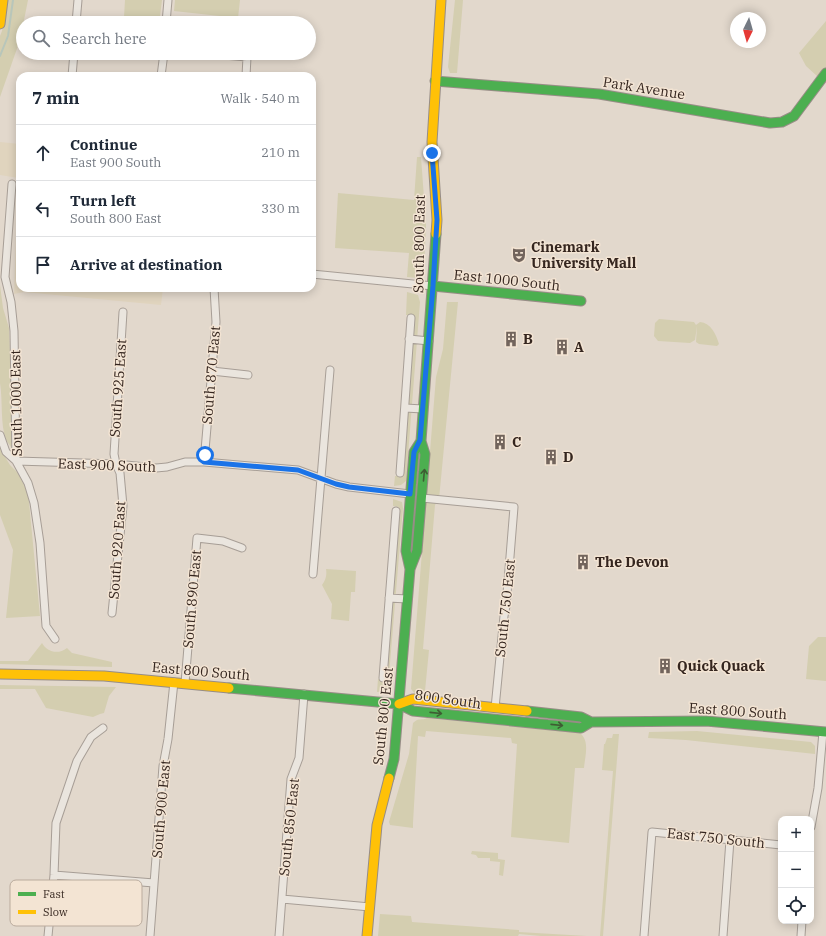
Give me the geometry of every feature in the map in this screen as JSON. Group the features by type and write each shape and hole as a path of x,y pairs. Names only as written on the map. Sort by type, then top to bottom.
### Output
{"main road":[{"path":"0,24 3,0"},
{"name":"South 800 East","path":"410,569 406,551 406,538 414,452 420,440 429,341 437,220 432,142 441,0"},
{"name":"Park Avenue","path":"435,80 599,94 770,123 782,122 794,116 826,73"},
{"name":"East 1000 South","path":"433,286 581,301"},
{"name":"South 800 East","path":"367,936 377,825 394,759 410,569 417,551 425,454 420,440"},
{"path":"410,494 414,498 415,502 412,540 417,551"},
{"name":"East 800 South","path":"0,674 104,676 399,704"},
{"name":"800 South","path":"399,704 413,699 580,717 591,722 648,722"},
{"name":"800 South","path":"399,704 413,711 581,728 591,722"},
{"name":"East 800 South","path":"648,722 706,721 824,732"}],"street":[{"path":"77,16 78,0"},
{"path":"167,16 168,0"},
{"path":"72,72 73,60"},
{"path":"162,72 163,60"},
{"path":"246,72 247,60"},
{"name":"South 1000 East","path":"12,184 5,277 11,302 14,331 16,461 28,483 34,502 40,543 46,626 55,639"},
{"name":"East 1000 South","path":"316,274 433,286"},
{"name":"South 870 East","path":"204,462 216,322 214,292"},
{"name":"South 925 East","path":"116,464 114,454 123,312"},
{"path":"400,472 411,318"},
{"path":"409,339 429,341"},
{"path":"313,574 330,370"},
{"path":"212,371 248,375"},
{"path":"405,408 423,409"},
{"path":"0,435 6,452 16,461"},
{"name":"East 900 South","path":"16,461 116,464 156,468 167,467 185,462 204,462 298,470 336,484 349,487 410,494"},
{"name":"South 920 East","path":"112,614 122,506 120,473 116,464"},
{"name":"South 750 East","path":"422,498 514,507 506,606 495,708"},
{"path":"383,678 396,511"},
{"path":"394,537 406,538"},
{"name":"South 890 East","path":"185,684 197,538 223,541 242,548"},
{"path":"389,598 407,600"},
{"name":"South 900 East","path":"150,936 163,766 168,739 174,682"},
{"name":"South 850 East","path":"279,936 291,779 299,758 304,694"},
{"path":"54,880 56,823 78,761 91,737 103,728"},
{"path":"813,816 818,788 824,732"},
{"name":"East 750 South","path":"644,936 652,832 778,844"},
{"path":"723,936 730,840"},
{"path":"54,875 116,880"},
{"path":"142,882 154,883"},
{"path":"282,899 370,907"},
{"path":"801,936 802,924"},
{"path":"48,936 49,926"}],"shaded area":[{"path":"7,0 28,0 25,16 16,16 16,51 0,97 0,36"},
{"path":"125,0 162,0 160,16 124,16"},
{"path":"175,0 240,0 238,16 220,16 174,11"},
{"path":"455,0 463,0 457,73 450,73 448,67"},
{"path":"826,21 826,69 817,76 806,66 799,53"},
{"path":"0,142 16,144 16,178 0,175"},
{"path":"417,157 421,157 426,225 424,268 421,275 417,278 407,277 409,253 335,248 338,193 414,200"},
{"path":"16,236 16,292 24,292 14,294"},
{"path":"0,285 3,308 9,328 14,451 6,440 2,420 0,383"},
{"path":"24,292 163,292 161,305"},
{"path":"407,292 418,295 420,302 406,481 401,485 394,486 395,476 403,476 414,315 406,315"},
{"path":"447,302 458,302 439,499 435,505 423,649 429,650 425,691 416,695 411,689 436,377 443,349"},
{"path":"659,319 694,322 696,325 700,322 707,324 716,336 719,344 717,346 699,344 696,342 697,326 695,340 690,343 658,341 654,336 655,323"},
{"path":"0,444 2,452 10,465 17,472 28,492 40,616 6,618 13,550 0,515"},
{"path":"393,499 402,502 403,508 388,687 384,691 377,692 378,679 386,680 399,507 393,506"},
{"path":"326,569 356,571 355,592 351,592 349,621 331,619 332,604 322,585 326,577"},
{"path":"818,637 826,637 826,681 806,679 809,646"},
{"path":"42,643 47,649 53,652 67,648 72,653 112,662 112,667 0,664 0,661 28,661"},
{"path":"0,685 116,687 109,696 104,713 93,717 46,708 35,689 0,689"},
{"path":"427,718 580,733 585,740 586,754 584,768 575,768 569,843 511,837 517,744 512,743 511,738 426,731 425,737 418,736 413,828 390,825 389,822 409,754 413,723 417,720"},
{"path":"697,731 811,742 815,746 815,754 686,740 648,738 649,732"},
{"path":"613,734 619,734 603,936 600,936 613,771 602,770 604,744 607,738 612,738"},
{"path":"472,851 498,853 498,859 505,860 503,876 499,875 500,862 490,861 490,858 478,858 476,855 471,854"},
{"path":"380,914 411,916 412,922 519,930 519,932 587,936 541,936 519,934 518,936 378,936"}],"waterway":[{"path":"0,56 8,36 13,0"}],"traffic: fast":[{"path":"435,81 599,94 770,123 782,122 794,116 826,73"},
{"path":"410,569 406,551 414,452 421,441 436,234"},
{"path":"433,286 581,301"},
{"path":"389,778 394,759 410,569 417,551 425,454 421,441"},
{"path":"229,688 399,704 413,711 581,728 591,722"},
{"path":"527,711 581,717 591,722 706,721 826,732"}],"traffic: slow":[{"path":"0,24 3,0"},
{"path":"436,234 437,220 432,142 441,0"},
{"path":"0,674 104,676 229,688"},
{"path":"399,704 413,699 527,711"},
{"path":"367,936 377,825 389,778"}],"place":[{"name":"Cinemark University Mall","path":"519,255"},
{"name":"B","path":"511,339"},
{"name":"A","path":"562,347"},
{"name":"C","path":"500,442"},
{"name":"D","path":"551,457"},
{"name":"The Devon","path":"583,562"},
{"name":"Quick Quack","path":"665,666"}],"route":[{"path":"205,455 204,462 298,470 336,484 349,487 410,494 414,452 420,440 433,286 437,220 432,153"}]}
